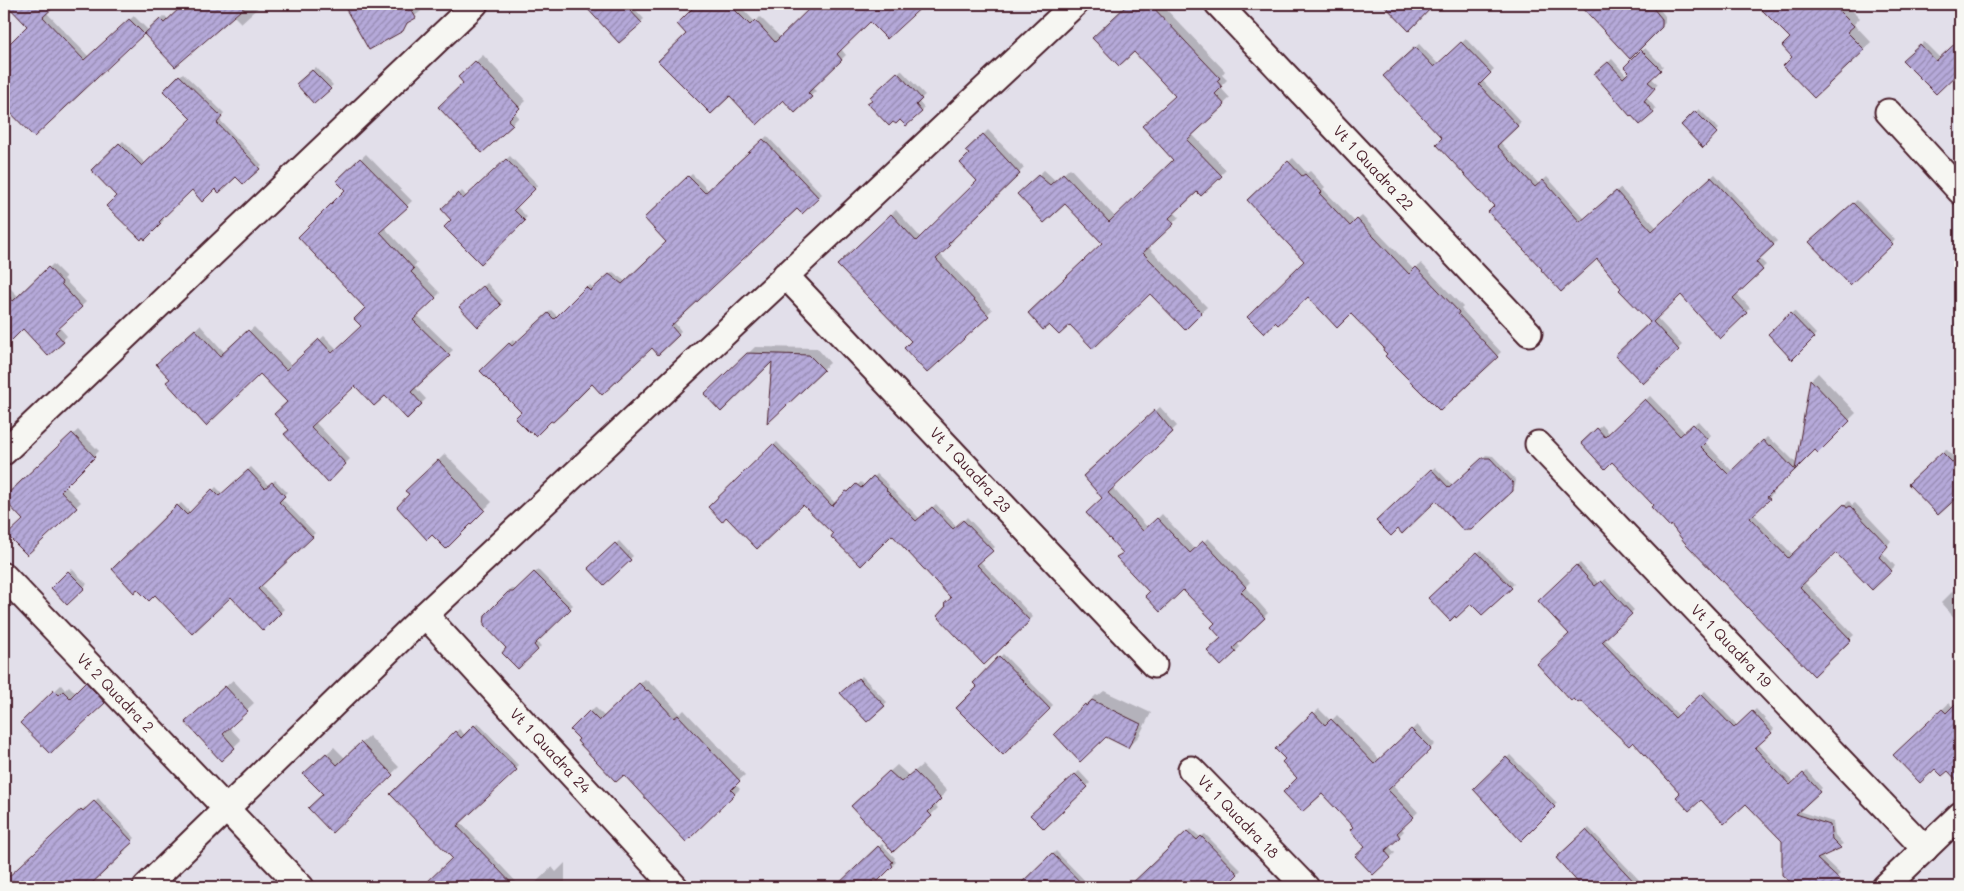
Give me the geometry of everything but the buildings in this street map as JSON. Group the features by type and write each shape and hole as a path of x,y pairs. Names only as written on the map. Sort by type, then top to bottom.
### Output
{"street":[{"path":"4,452 475,4"},
{"path":"146,887 425,615 1075,4"},
{"name":"Vt 1 Quadra 22","path":"1218,4 1529,333"},
{"path":"1888,112 1960,191"},
{"name":"Vt 1 Quadra 23","path":"785,275 1154,665"},
{"name":"Vt 1 Quadra 19","path":"1538,444 1925,849"},
{"name":"Vt 2 Quadra 2","path":"4,576 301,887"},
{"name":"Vt 1 Quadra 24","path":"425,615 675,887"},
{"name":"Vt 1 Quadra 18","path":"1191,769 1306,887"},
{"path":"1885,887 1960,815"}]}
